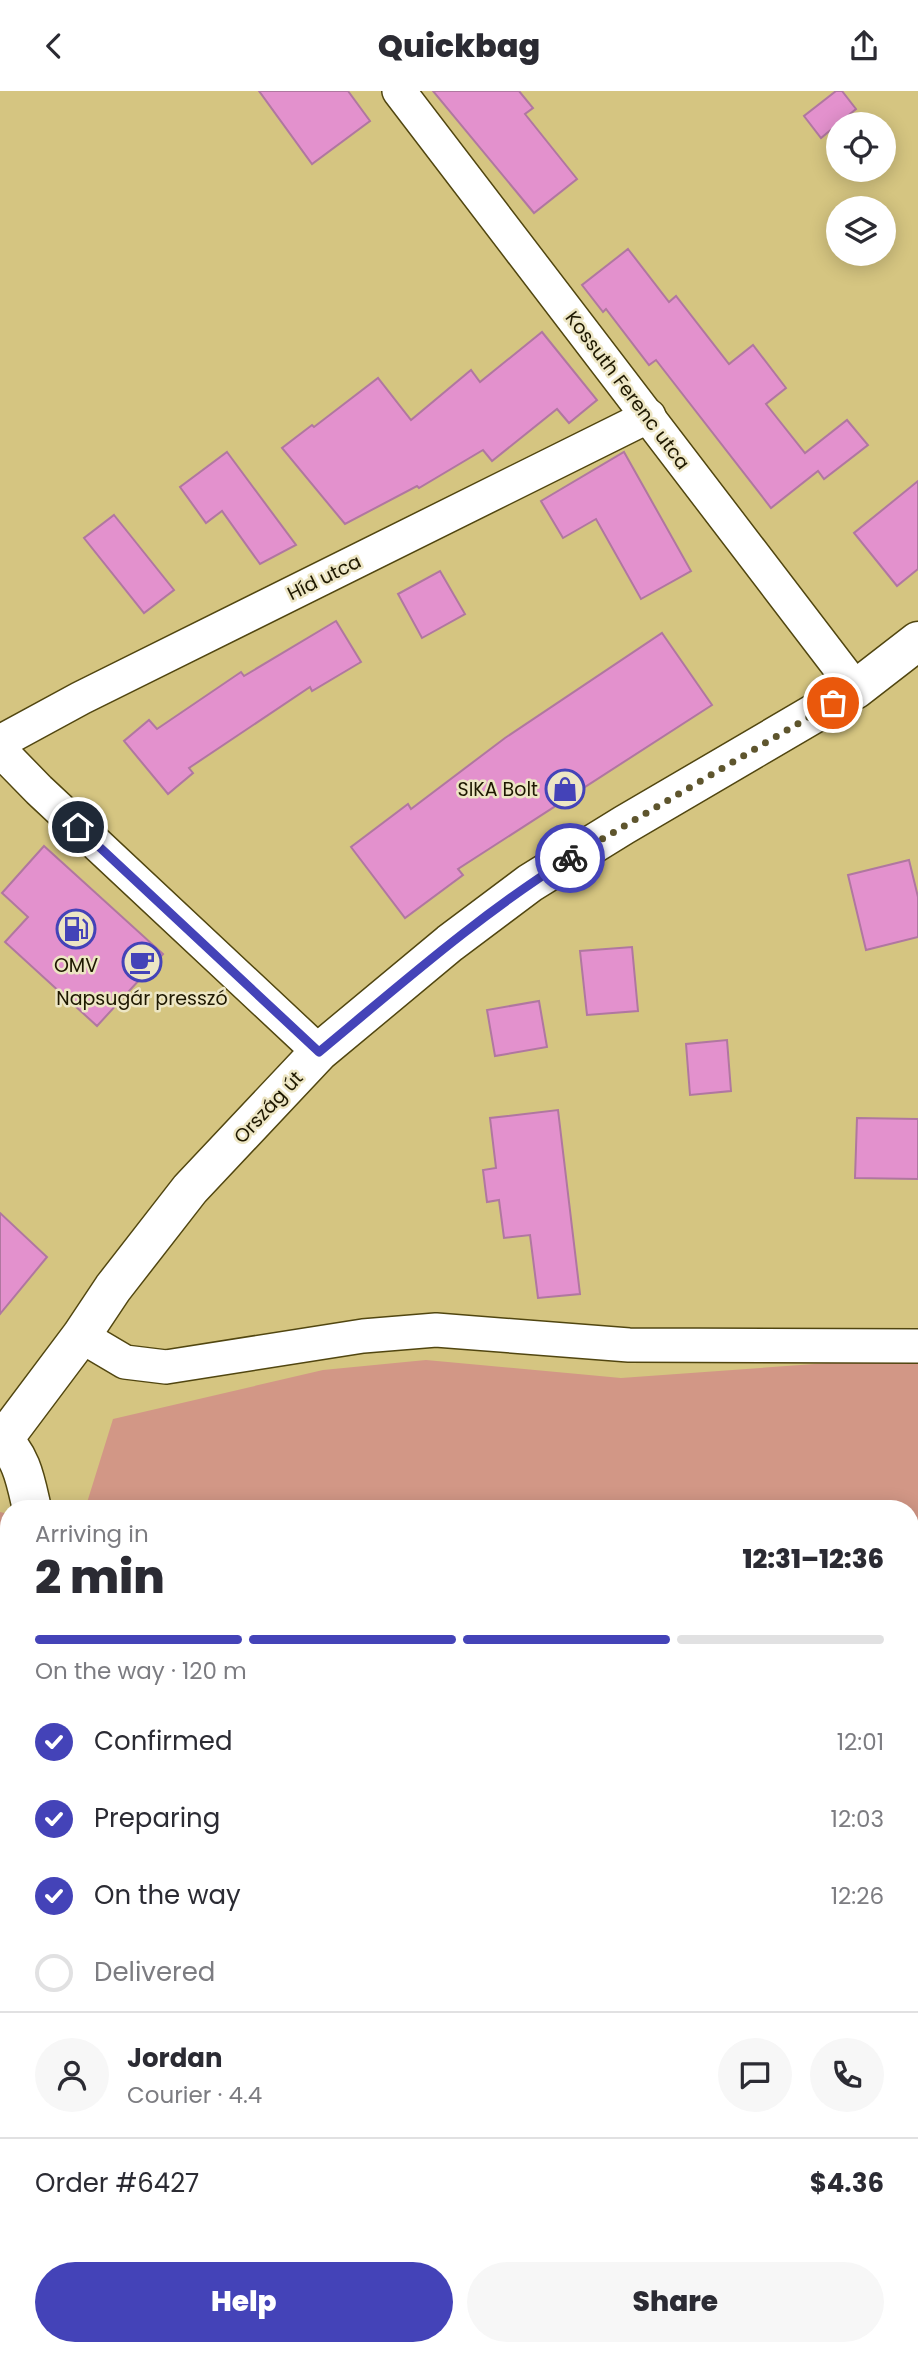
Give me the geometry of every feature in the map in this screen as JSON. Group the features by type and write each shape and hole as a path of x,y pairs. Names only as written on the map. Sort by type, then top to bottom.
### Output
{"main road":[{"name":"Ország út","path":"2,1439 190,1189 319,1052 450,943 530,883 856,689 918,641"},
{"path":"2,1439 16,1455 22,1468 30,1500"}],"street":[{"name":"Kossuth Ferenc utca","path":"399,91 856,689"},
{"name":"Híd utca","path":"0,741 81,698 649,416"},
{"path":"0,750 39,790 319,1052"},
{"path":"81,1336 125,1362 166,1367 362,1336 436,1330 629,1345 918,1346"}],"shaded area":[{"path":"426,1360 621,1378 870,1360 918,1363 918,1500 88,1500 113,1419 323,1370"}],"building":[{"path":"259,91 348,91 370,121 312,164"},
{"path":"433,91 519,91 533,108 525,114 577,179 534,213"},
{"path":"836,91 842,91 856,109 852,112 826,112 826,134 821,138 804,116"},
{"path":"628,249 669,302 676,296 729,364 753,345 786,388 766,404 805,453 847,420 868,445 824,479 818,471 771,508 656,360 649,365 606,309 603,312 582,285"},
{"path":"542,332 597,400 569,423 557,409 492,461 483,450 419,488 417,486 345,524 282,448 378,378 411,420 471,370 480,382"},
{"path":"227,452 296,545 260,564 222,511 206,523 180,487"},
{"path":"624,452 691,571 641,599 596,519 563,538 541,501"},
{"path":"918,481 918,569 897,586 854,533"},
{"path":"114,515 174,590 144,613 84,538"},
{"path":"440,571 465,614 422,638 398,594"},
{"path":"336,621 361,662 312,691 310,687 189,768 193,773 168,794 124,741 149,720 157,729 241,672 244,676"},
{"path":"662,633 712,705 458,869 463,875 405,918 351,847 408,804 411,809 505,738"},
{"name":"OMV","path":"44,846 163,954 97,1026 5,942 28,917 2,893"},
{"path":"909,860 918,897 918,937 866,950 848,875"},
{"path":"632,947 638,1011 587,1015 580,951"},
{"path":"539,1001 547,1047 495,1056 487,1010"},
{"path":"727,1040 731,1091 690,1095 686,1044"},
{"path":"558,1110 580,1294 538,1298 530,1235 504,1238 499,1200 487,1202 483,1170 496,1168 490,1118"},
{"path":"857,1118 918,1119 918,1179 855,1178"},
{"path":"0,1213 47,1257 0,1314"}],"way so far":[{"path":"570,858 833,703"}],"place":[{"name":"SIKA Bolt","path":"565,789"},
{"name":"OMV","path":"76,929"},
{"name":"Napsugár presszó","path":"142,962"}],"route":[{"path":"78,827 319,1052 450,943 530,883 570,858"}]}
